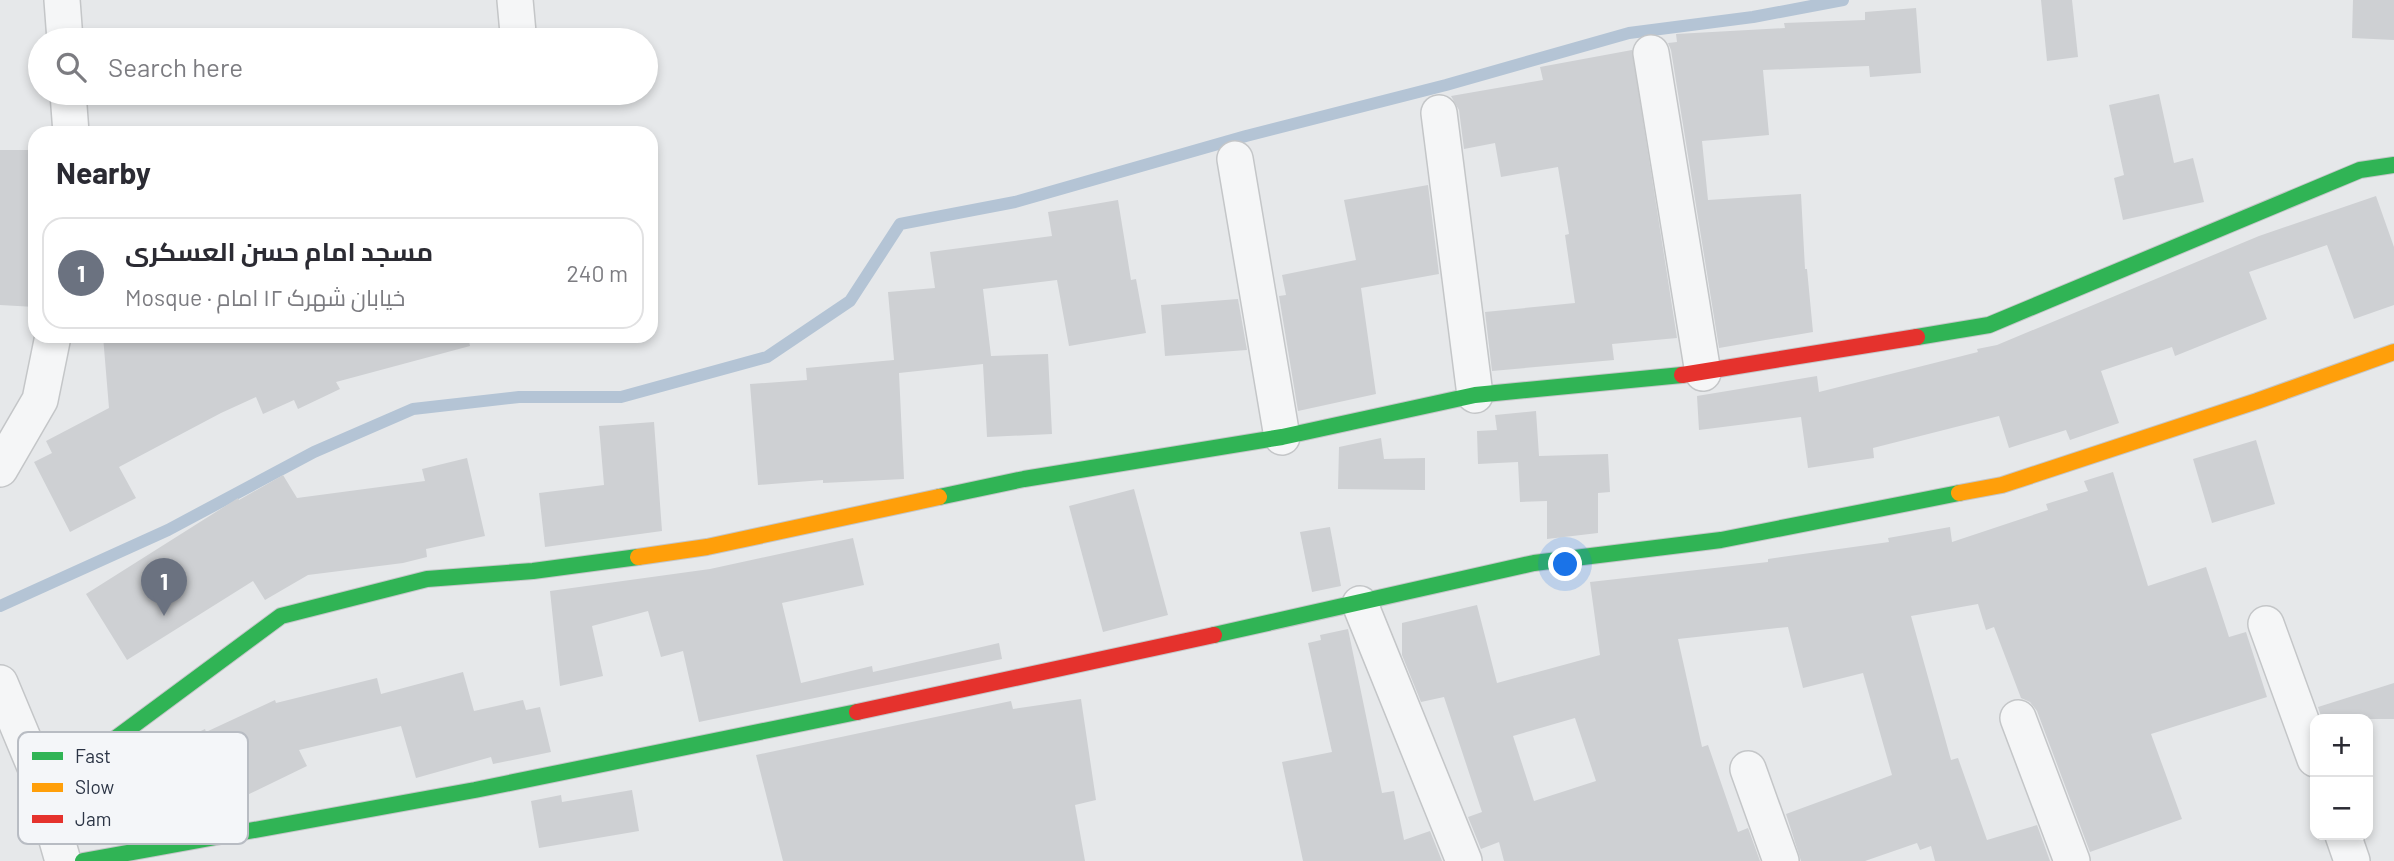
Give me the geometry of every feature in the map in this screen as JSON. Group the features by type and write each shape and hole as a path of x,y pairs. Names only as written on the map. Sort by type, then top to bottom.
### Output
{"street":[{"path":"62,0 64,28"},
{"path":"1651,53 1703,373"},
{"path":"69,105 70,126"},
{"path":"1439,113 1475,395"},
{"path":"1235,159 1282,437"},
{"path":"124,732 281,617 427,579 533,571 707,547 1024,479 1282,437 1475,395 1703,373 1989,325 2360,170 2394,165"},
{"path":"0,468 40,400 52,343"},
{"path":"248,831 475,790 854,713 1360,604 1534,563 1721,540 2002,485 2257,401 2394,352"},
{"path":"1360,604 1464,861"},
{"path":"2266,624 2310,745"},
{"path":"0,683 20,732"},
{"path":"2018,718 2072,861"},
{"path":"1748,769 1780,861"},
{"path":"2345,840 2352,861"},
{"path":"58,844 63,861"},
{"path":"83,861 177,844"}],"building":[{"path":"2041,0 2072,0 2078,57 2047,61"},
{"path":"2353,0 2394,0 2394,40 2352,38"},
{"path":"1916,8 1921,73 1870,77 1869,66 1763,70 1769,135 1702,141 1708,200 1801,194 1805,269 1813,332 1719,348 1668,43 1677,42 1676,34 1785,28 1784,23 1865,20 1865,12"},
{"path":"1632,50 1677,338 1612,344 1614,360 1492,371 1485,312 1575,303 1565,235 1569,234 1558,167 1501,177 1495,143 1464,149 1459,110 1451,96 1543,80 1540,67"},
{"path":"2159,94 2174,163 2193,158 2204,202 2123,220 2114,178 2124,175 2109,105"},
{"path":"0,150 28,150 28,307 0,305"},
{"path":"1428,185 1439,274 1361,288 1376,394 1298,411 1279,296 1286,295 1282,275 1356,260 1344,200"},
{"path":"2376,196 2394,247 2394,305 2354,319 2327,245 2249,272 2267,319 2175,356 2172,347 2101,371 2119,423 2070,440 2066,430 2009,448 1999,416 1873,448 1874,458 1808,468 1801,417 1699,430 1697,396 1817,376 1819,392 1978,352 1977,349 1997,345 2259,236"},
{"path":"1118,200 1131,280 1136,279 1146,333 1069,346 1057,280 983,289 991,356 1048,354 1052,434 987,437 983,364 899,373 904,479 823,483 823,480 758,485 750,384 807,380 806,368 894,360 888,292 935,288 930,252 1052,236 1048,212"},
{"path":"1238,299 1247,350 1165,356 1161,305"},
{"path":"104,343 469,343 470,346 336,382 340,389 298,409 294,400 263,414 256,397 221,413 119,467 136,498 70,532 34,462 52,453 46,441 109,408"},
{"path":"1536,411 1539,456 1608,454 1610,492 1598,493 1598,533 1547,539 1547,501 1520,502 1518,462 1478,464 1477,431 1497,430 1495,415"},
{"path":"654,422 662,531 545,547 539,493 604,485 599,426"},
{"path":"1381,438 1384,459 1425,458 1425,490 1338,489 1339,447"},
{"path":"2256,440 2275,504 2212,523 2193,459"},
{"path":"467,458 485,536 426,549 427,557 403,563 308,575 265,600 253,581 127,660 86,594 238,498 239,500 283,475 297,498 425,481 422,469"},
{"path":"2113,472 2148,586 2206,567 2229,637 2246,632 2267,697 2151,734 2182,819 2090,852 2037,711 2030,702 2021,698 1994,627 1986,630 1978,604 1911,616 1951,760 1958,758 1987,840 2037,825 2050,861 1935,861 1931,846 1920,850 1917,843 1865,861 1801,861 1786,814 1892,775 1863,673 1803,688 1788,627 1678,639 1702,747 1708,745 1738,832 1748,828 1760,861 1504,861 1499,842 1481,849 1468,817 1482,812 1444,697 1421,702 1402,655 1402,623 1477,605 1497,683 1600,655 1590,582 1768,562 1768,559 1889,542 1888,538 1950,527 1952,542 2048,510 2046,504 2088,491 2084,481","holes":["1575,718 1596,781 1534,801 1513,736"]},
{"path":"1134,489 1168,615 1103,632 1069,506"},
{"path":"1330,527 1341,586 1312,592 1300,532"},
{"path":"853,538 864,585 782,603 801,683 872,666 873,672 999,643 1002,659 699,722 683,651 661,657 648,611 592,626 603,676 560,686 550,591 710,569"},
{"path":"1348,629 1382,793 1394,791 1404,840 1430,831 1442,861 1303,861 1282,762 1332,752 1308,643 1321,640 1320,635"},
{"path":"463,672 474,711 523,700 526,710 540,707 551,752 493,764 491,757 416,778 401,726 299,750 307,766 248,795 248,732 206,732 275,700 276,703 377,678 381,694"},
{"path":"2394,683 2394,719 2373,719 2373,714 2320,714 2318,707"},
{"path":"1081,699 1096,800 1075,805 1085,861 783,861 756,755 1011,701 1013,709"},
{"path":"632,790 639,831 539,848 531,801 561,795 562,802"}],"waterway":[{"path":"0,606 168,530 314,452 413,409 519,397 621,397 767,357 850,301 900,224 1015,202 1246,136 1446,85 1629,33 1753,17 1843,0"}],"traffic: fast":[{"path":"1917,337 1989,325 2360,170 2394,165"},
{"path":"939,497 1024,479 1282,437 1475,395 1682,375"},
{"path":"1214,635 1534,563 1721,540 1959,493"},
{"path":"124,732 281,616 427,579 533,571 638,557"},
{"path":"248,831 475,790 857,712"},
{"path":"83,861 177,844"}],"traffic: slow":[{"path":"1959,493 2002,485 2257,401 2394,352"},
{"path":"638,557 707,547 939,497"}],"traffic: jam":[{"path":"1682,375 1917,337"},
{"path":"857,712 1214,635"}],"place":[{"name":"مسجد امام حسن العسکری","path":"164,616"}]}
